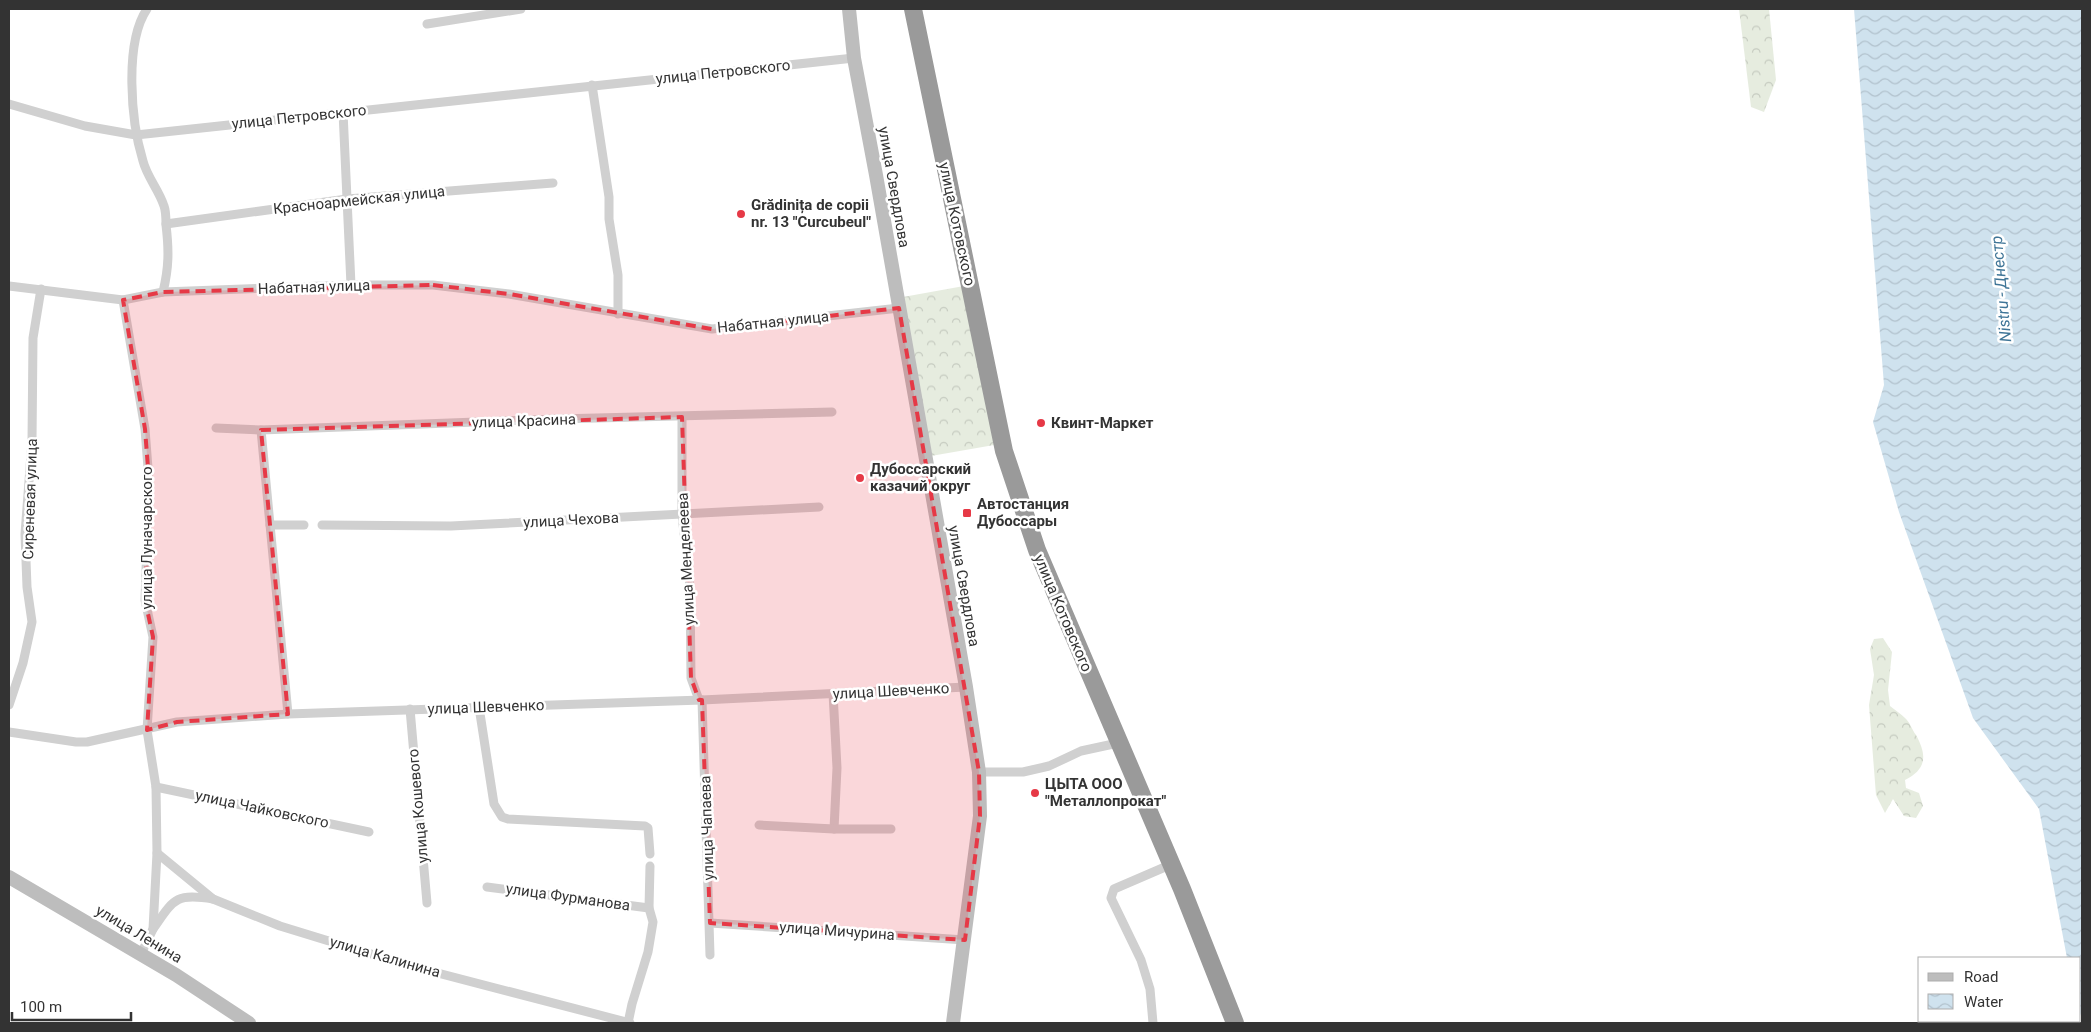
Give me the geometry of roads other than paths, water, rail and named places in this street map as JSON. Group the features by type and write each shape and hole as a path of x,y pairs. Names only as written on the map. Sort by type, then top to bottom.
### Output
{"highway":[{"name":"улица Котовского","path":"913,9 1004,451 1037,550 1118,743 1172,864 1235,1023"}],"street":[{"path":"147,9 140,20 133,42 133,84 136,135 143,164 165,207 169,250 168,271 163,292"},
{"path":"427,24 521,9"},
{"name":"улица Свердлова","path":"849,9 854,58 966,687 979,772 980,816 953,1023"},
{"name":"улица Петровского","path":"9,104 85,126 136,135 854,58"},
{"path":"592,86 609,197 609,219 618,275 618,314"},
{"path":"343,112 351,285"},
{"name":"Красноармейская улица","path":"166,224 347,199 553,183"},
{"name":"Набатная улица","path":"9,286 123,300 163,292 351,285 433,285 509,294 712,329 898,308"},
{"name":"Сиреневая улица","path":"9,705 23,663 32,622 27,587 25,534 32,441 33,338 41,289"},
{"name":"улица Луначарского","path":"123,300 145,429 148,481 145,600 153,637 147,730 156,787 157,853 153,929 141,954"},
{"name":"улица Красина","path":"216,428 261,430 832,412"},
{"name":"улица Менделеева","path":"682,417 682,515 690,587 691,678 701,700"},
{"path":"261,430 288,714"},
{"name":"улица Чехова","path":"322,525 452,526 682,515 819,506"},
{"path":"270,525 304,525"},
{"name":"улица Шевченко","path":"9,732 87,742 177,722 288,714 701,700 966,687"},
{"path":"833,693 837,768 834,828"},
{"name":"улица Чапаева","path":"701,700 710,955"},
{"path":"479,707 494,804 502,817 508,819 641,825 648,828 650,854"},
{"name":"улица Кошевого","path":"410,710 427,904"},
{"path":"979,772 1023,772 1049,766 1081,751 1118,743"},
{"name":"улица Чайковского","path":"156,787 369,832"},
{"path":"759,825 891,828"},
{"name":"улица Калинина","path":"157,853 213,899 280,926 407,965 629,1023"},
{"path":"1153,1023 1150,989 1141,960 1111,898 1114,889 1172,864"},
{"path":"629,1023 632,1004 648,952 653,922 649,908 650,866"},
{"name":"улица Ленина","path":"9,877 141,954 250,1023"},
{"name":"улица Фурманова","path":"487,886 649,908"},
{"path":"153,929 171,904 182,897 196,896 213,899"},
{"name":"улица Мичурина","path":"710,922 965,940"}],"water":[{"name":"Nistru - Днестр","path":"1854,9 2082,9 2082,1019 2081,957 2067,957 2039,809 1973,718 1899,512 1873,422 1884,385"}],"place":[{"name":"Grădinița de copii nr. 13 \"Curcubeul\"","path":"741,214"},
{"name":"Квинт-Маркет","path":"1041,423"},
{"name":"Дубоссарский казачий округ","path":"860,478"},
{"name":"Автостанция Дубоссары","path":"967,513"},
{"name":"ЦЫТА ООО \"Металлопрокат\"","path":"1035,793"}]}
